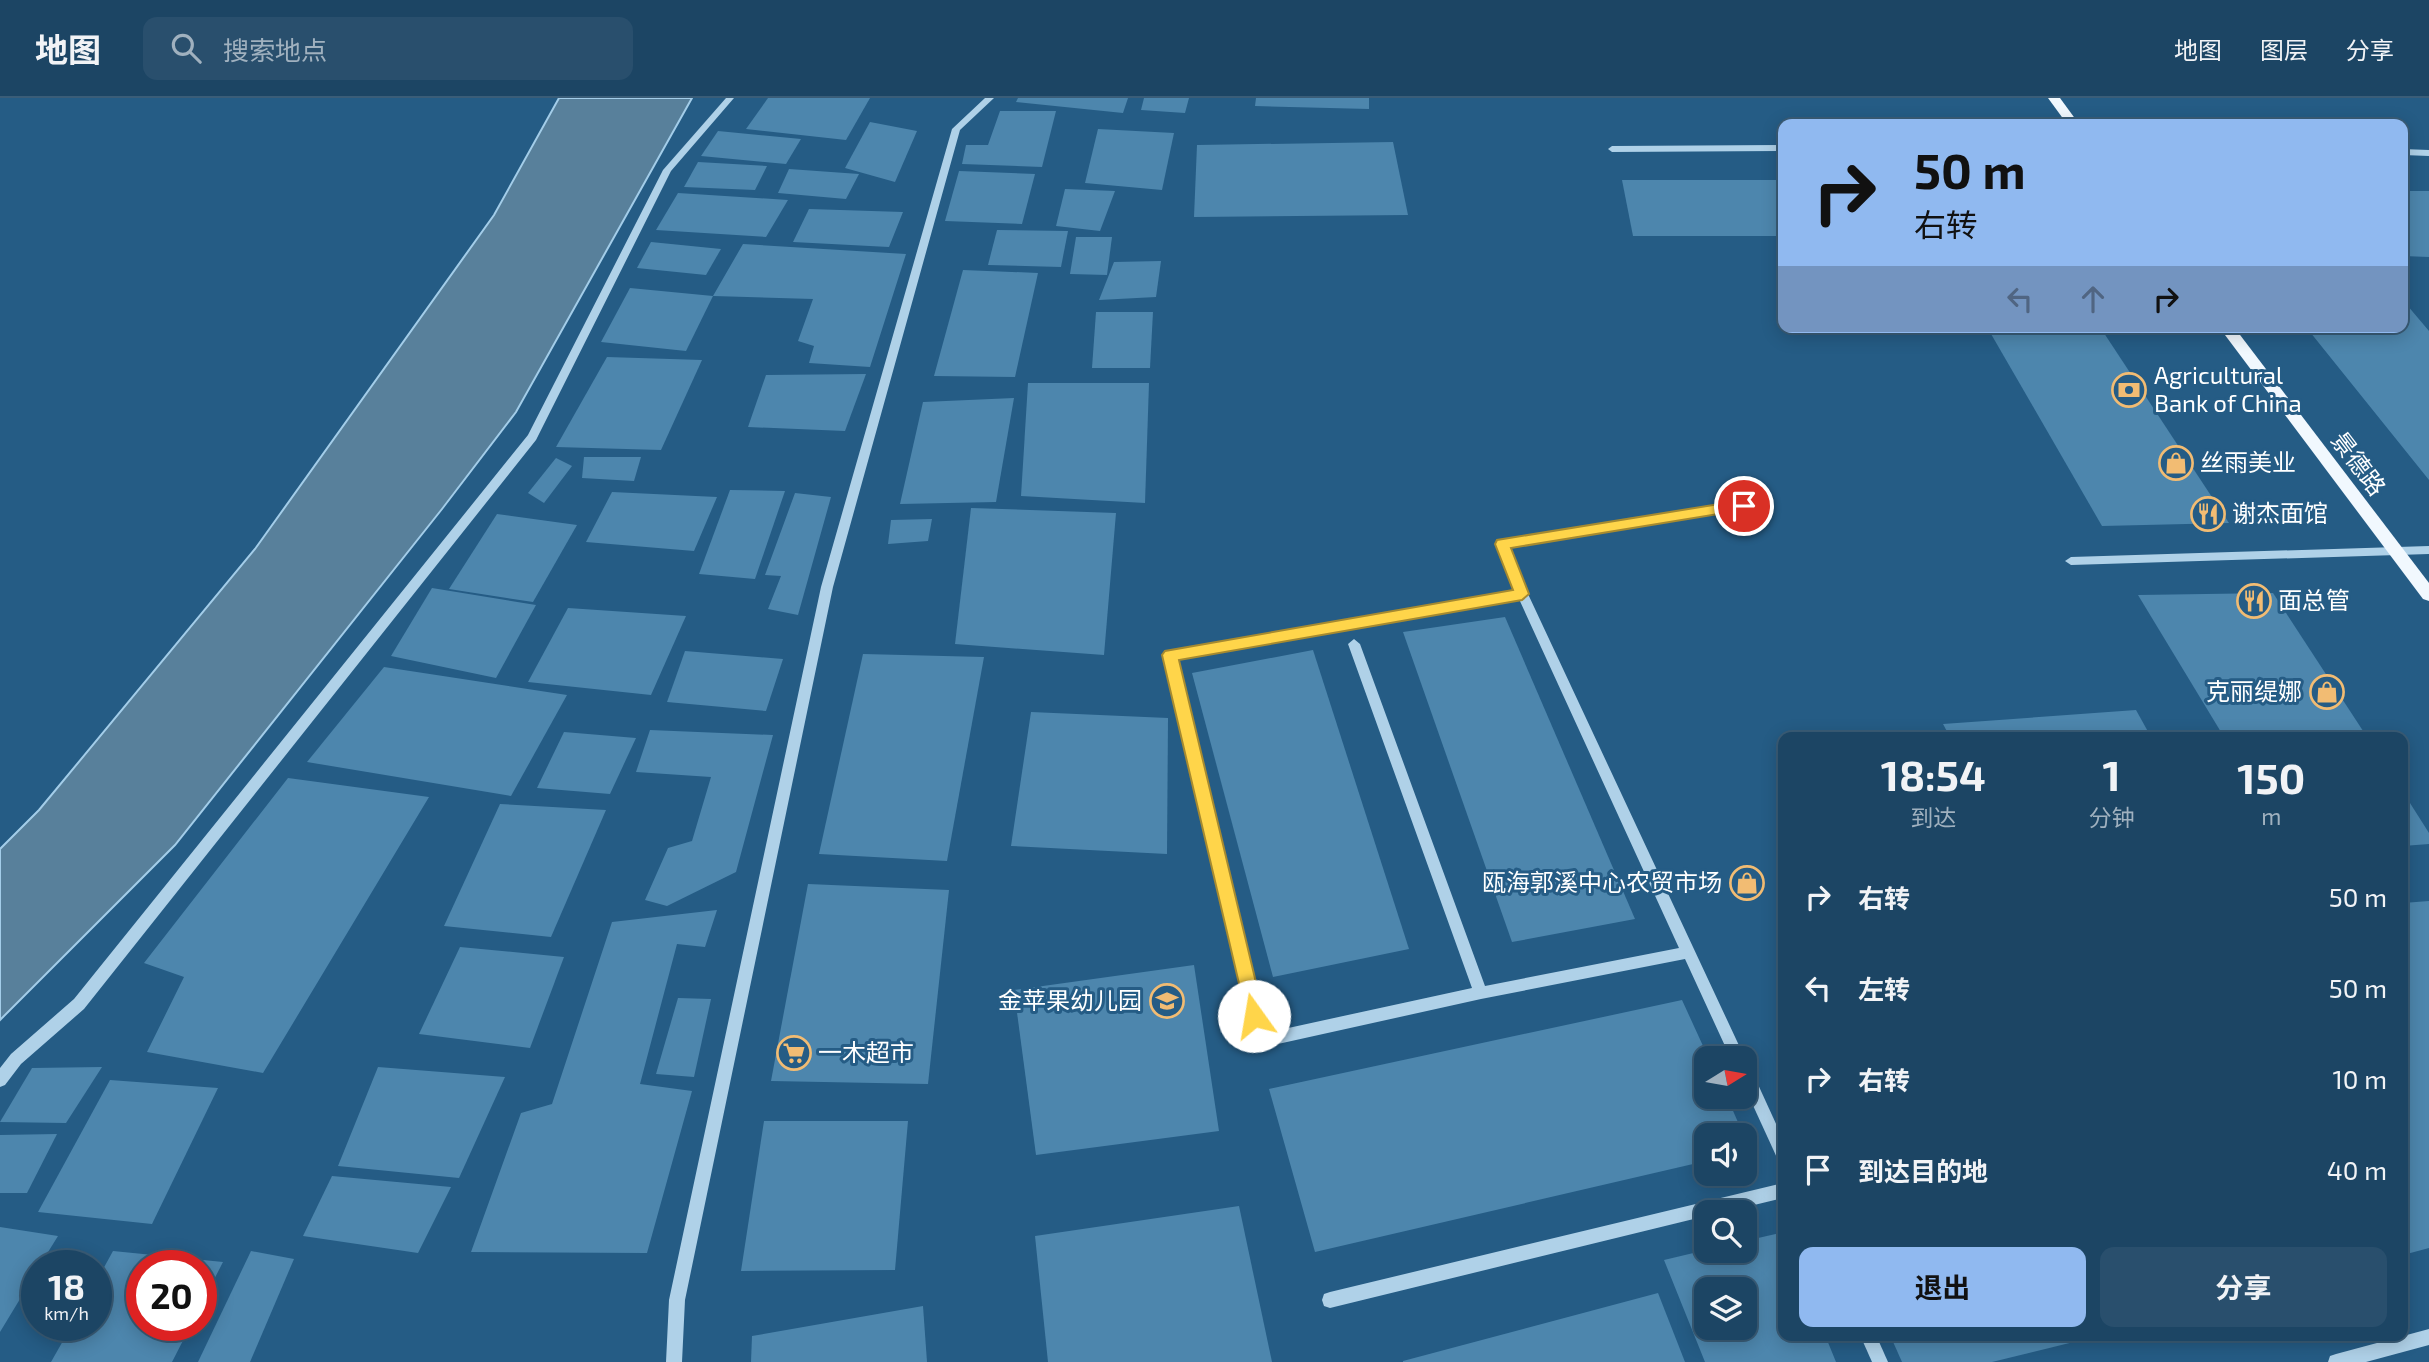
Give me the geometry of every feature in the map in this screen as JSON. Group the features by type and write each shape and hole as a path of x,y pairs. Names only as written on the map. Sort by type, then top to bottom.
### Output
{"main road":[{"path":"2054,98 2069,119"},
{"name":"景德路","path":"2231,333 2429,596"}],"street":[{"path":"0,1080 16,1059 79,1004 532,437 667,170 730,98"},
{"path":"674,1362 677,1300 827,587 956,129 990,98"},
{"path":"1612,149 1778,148"},
{"path":"2408,152 2429,153"},
{"path":"1732,1046 1522,594 1502,544 1744,506"},
{"path":"2395,551 2429,550"},
{"path":"1522,594 1170,655 1260,1041 1481,993 1689,952"},
{"path":"1354,644 1481,993"},
{"path":"1757,1098 1778,1144"},
{"path":"1330,1300 1778,1191"},
{"path":"2336,1362 2429,1337"},
{"path":"1871,1341 1880,1362"}],"lane":[{"path":"2071,561 2395,551"}],"water":[{"path":"559,98 692,98 516,412 175,845 0,1020 0,849 39,810 255,549 494,215"}],"building":[{"path":"768,98 870,98 846,140 746,129"},
{"path":"1018,98 1128,98 1123,113 1016,102"},
{"path":"1144,98 1189,98 1185,113 1141,110"},
{"path":"1256,98 1369,98 1369,109 1255,106"},
{"path":"1000,111 1056,111 1042,167 962,164 966,145 988,145"},
{"path":"870,122 917,131 895,182 845,168"},
{"path":"1098,129 1174,133 1162,190 1085,183"},
{"path":"718,131 801,139 786,164 701,156"},
{"path":"1393,142 1408,215 1194,217 1197,145"},
{"path":"698,162 767,166 755,190 684,187"},
{"path":"789,169 859,174 846,199 778,193"},
{"path":"959,171 1035,174 1022,224 945,221"},
{"path":"1622,180 1778,180 1778,236 1633,236"},
{"path":"1065,189 1115,191 1100,231 1056,226"},
{"path":"2408,191 2429,191 2429,257 2408,256"},
{"path":"678,193 788,200 766,237 656,230"},
{"path":"809,209 903,212 889,247 793,242"},
{"path":"997,230 1068,231 1061,267 988,265"},
{"path":"1076,237 1112,237 1107,275 1070,274"},
{"path":"651,242 721,249 706,275 637,268"},
{"path":"743,244 906,254 870,367 809,363 814,346 798,341 813,299 713,296"},
{"path":"1161,261 1156,297 1099,300 1114,262"},
{"path":"963,270 1038,273 1015,377 934,376"},
{"path":"630,288 713,296 686,351 601,342"},
{"path":"2408,306 2429,331 2429,480 2311,333 2408,333"},
{"path":"1096,312 1153,312 1150,368 1092,368"},
{"path":"1990,333 2104,333 2229,523 2102,526"},
{"path":"607,357 702,360 661,450 556,447"},
{"path":"866,374 845,431 748,427 766,375"},
{"path":"1028,383 1149,383 1145,503 1021,496"},
{"path":"1014,398 996,502 900,504 923,402"},
{"path":"584,457 641,457 634,481 582,478"},
{"path":"556,458 572,466 544,503 528,493"},
{"path":"730,490 785,491 755,579 699,574"},
{"path":"612,492 717,497 694,551 586,542"},
{"path":"795,493 831,497 798,615 768,609 781,576 765,575"},
{"path":"971,508 1116,513 1104,655 955,644"},
{"path":"497,514 577,525 533,602 449,589"},
{"path":"932,519 928,541 888,544 891,520"},
{"path":"432,588 536,605 496,678 391,656"},
{"path":"2273,593 2364,732 2221,732 2138,595"},
{"path":"568,608 686,616 651,695 528,682"},
{"path":"1505,617 1635,919 1512,942 1403,632"},
{"path":"1313,650 1409,949 1273,977 1192,673"},
{"path":"685,651 783,659 766,711 667,702"},
{"path":"863,654 984,657 947,861 819,854"},
{"path":"384,667 567,695 511,796 307,762"},
{"path":"2136,710 2148,732 1947,732 1943,724"},
{"path":"1031,712 1168,718 1167,854 1011,846"},
{"path":"650,730 773,735 736,872 667,906 645,900 668,848 692,841 711,777 636,772"},
{"path":"564,732 636,738 610,794 537,788"},
{"path":"288,778 429,797 263,1073 147,1052 184,977 144,963"},
{"path":"2408,800 2429,833 2429,844 2408,846"},
{"path":"500,804 606,810 551,937 444,926"},
{"path":"808,884 949,890 928,1084 771,1081"},
{"path":"2429,901 2429,1248 2408,1254 2408,903"},
{"path":"717,910 705,947 677,944 640,1084 692,1091 647,1253 471,1252 521,1113 552,1104 612,922"},
{"path":"460,947 564,957 530,1048 419,1034"},
{"path":"1194,965 1219,1131 1036,1155 1014,990"},
{"path":"678,998 711,999 694,1077 656,1074"},
{"path":"1682,1000 1703,1046 1694,1046 1694,1110 1733,1110 1738,1123 1694,1123 1694,1164 1315,1252 1269,1089"},
{"path":"102,1067 66,1123 0,1122 32,1068"},
{"path":"378,1067 505,1077 459,1178 338,1166"},
{"path":"110,1080 218,1088 152,1224 38,1212"},
{"path":"764,1121 908,1121 895,1270 741,1271"},
{"path":"57,1134 27,1193 0,1193 0,1135"},
{"path":"332,1176 451,1187 418,1253 303,1236"},
{"path":"1239,1206 1272,1362 1048,1362 1035,1236"},
{"path":"0,1227 58,1236 49,1250 21,1250 21,1297 0,1332"},
{"path":"1778,1233 1778,1341 1827,1341 1836,1362 1705,1362 1696,1340 1757,1340 1757,1277 1694,1277 1694,1335 1664,1260 1694,1253 1694,1263 1757,1263 1757,1238"},
{"path":"251,1251 294,1259 250,1362 198,1362 208,1341 217,1341 217,1322"},
{"path":"126,1252 126,1341 183,1341 172,1362 51,1362 63,1341 112,1341 112,1253"},
{"path":"217,1261 223,1262 217,1274"},
{"path":"1658,1293 1685,1362 1403,1362 1403,1361"},
{"path":"923,1306 927,1362 751,1362 752,1336"},
{"path":"1893,1341 2078,1341 1992,1362 1902,1362"}],"place":[{"name":"Agricultural Bank of China","path":"2129,390"},
{"name":"丝雨美业","path":"2176,463"},
{"name":"谢杰面馆","path":"2208,514"},
{"name":"面总管","path":"2254,601"},
{"name":"克丽缇娜","path":"2327,692"},
{"name":"瓯海郭溪中心农贸市场","path":"1747,883"},
{"name":"金苹果幼儿园","path":"1167,1001"},
{"name":"一木超市","path":"794,1053"}],"route":[{"path":"1254,1016 1170,655 1522,594 1502,544 1744,506"}]}
